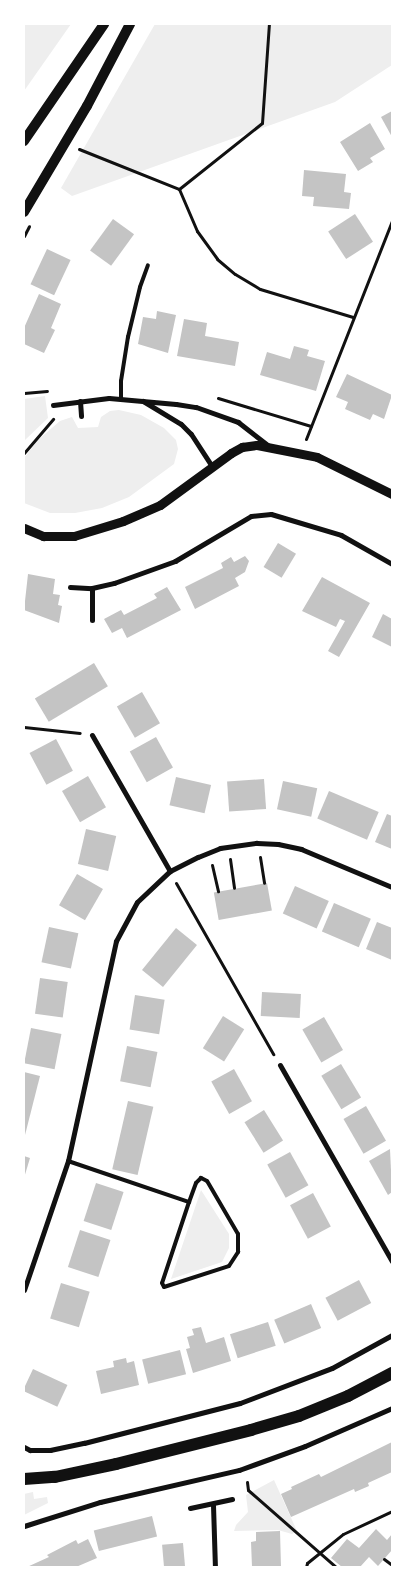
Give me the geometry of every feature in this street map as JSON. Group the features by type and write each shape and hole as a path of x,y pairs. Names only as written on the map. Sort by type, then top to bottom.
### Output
{"main road":[{"path":"24,141 104,24"},
{"path":"24,212 86,106 130,24"},
{"path":"24,1479 55,1477 99,1468 252,1430 299,1416 348,1396 392,1373"}],"street":[{"path":"53,405 121,398 176,404 214,413 238,422 269,446"},
{"path":"141,400 181,424 191,434 212,466"},
{"path":"80,401 81,416"},
{"path":"24,528 43,536 74,536 123,521 160,505 212,466 242,447 269,446 302,452 327,460 392,494"},
{"path":"70,588 92,588 114,583 176,562 251,516 271,514 341,536 392,564"},
{"path":"92,588 92,620"},
{"path":"92,735 170,871"},
{"path":"24,1290 68,1161 116,940 137,902 170,871 220,848 268,843 301,849 392,887"},
{"path":"280,1065 392,1261"},
{"path":"24,1447 30,1450 50,1450 240,1403 332,1368 392,1336"},
{"path":"24,1526 100,1502 239,1470 305,1446 392,1409"},
{"path":"190,1508 213,1505 232,1499"},
{"path":"213,1505 215,1567"}],"lane":[{"path":"121,398 121,381 128,337 140,287 148,265"},
{"path":"68,1161 189,1202"},
{"path":"201,1178 207,1181 238,1234 238,1252 229,1266 164,1287 162,1283 189,1202 196,1182 201,1178"}],"path":[{"path":"179,189 262,123 269,24"},
{"path":"72,146 179,189 198,231 217,259 235,274 260,289 353,317"},
{"path":"311,426 392,221"},
{"path":"24,452 54,418 53,405"},
{"path":"24,727 63,730"},
{"path":"260,856 264,883"},
{"path":"230,859 234,888"},
{"path":"212,864 218,891"},
{"path":"176,883 280,1065"},
{"path":"247,1482 248,1490 336,1567"},
{"path":"306,1567 307,1563 318,1553 343,1534 392,1511"},
{"path":"384,1559 392,1565"}],"shaded area":[{"path":"24,24 71,24 24,91"},
{"path":"155,24 392,24 392,65 335,102 72,196 61,188"},
{"path":"45,396 48,418 24,441 24,399"},
{"path":"119,410 141,415 164,428 176,440 178,449 174,464 129,497 102,508 75,513 50,513 24,503 24,458 38,440 60,421 72,417 78,428 98,427 101,417 110,411"},
{"path":"201,1190 229,1234 229,1248 222,1262 171,1279"},
{"path":"274,1480 297,1531 292,1534 278,1530 234,1531 236,1525 248,1512 246,1495"},
{"path":"33,1492 34,1499 47,1497 48,1503 24,1515 24,1494"}],"building":[{"path":"392,111 392,137 381,117"},
{"path":"370,123 385,149 370,158 373,162 358,171 340,142"},
{"path":"304,170 346,174 344,192 351,193 349,209 313,206 314,197 302,196"},
{"path":"355,214 373,242 346,259 328,231"},
{"path":"113,219 134,234 111,266 90,251"},
{"path":"47,249 71,260 54,295 31,284"},
{"path":"39,294 61,304 51,328 55,330 44,353 24,344 24,328"},
{"path":"157,311 176,315 168,353 138,344 143,317 156,319"},
{"path":"184,319 207,323 205,336 239,342 235,366 177,356"},
{"path":"294,346 309,350 307,356 325,361 316,391 260,375 267,352 290,359"},
{"path":"347,374 392,395 384,419 373,414 370,420 345,409 348,402 336,397"},
{"path":"278,543 296,554 282,578 264,567"},
{"path":"245,556 249,561 245,572 235,578 239,586 195,609 185,587 223,568 221,563 231,557 234,562"},
{"path":"28,574 55,579 53,594 60,595 58,605 62,606 59,623 24,610"},
{"path":"322,577 370,603 339,657 328,651 345,621 340,619 336,627 302,611"},
{"path":"167,587 181,610 127,638 122,628 112,633 104,619 121,610 124,615 157,598 154,594"},
{"path":"383,614 392,619 392,647 372,637"},
{"path":"94,663 108,686 49,722 35,699"},
{"path":"142,692 160,723 135,738 117,706"},
{"path":"156,737 173,768 147,782 130,752"},
{"path":"56,739 73,771 46,785 30,753"},
{"path":"88,776 106,807 80,822 62,791"},
{"path":"176,777 211,785 205,813 169,805"},
{"path":"264,779 266,809 229,812 227,782"},
{"path":"283,781 317,788 311,817 277,809"},
{"path":"329,791 379,812 367,840 317,819"},
{"path":"387,814 392,816 392,849 375,842"},
{"path":"86,829 116,836 108,871 78,864"},
{"path":"77,874 103,889 85,920 59,905"},
{"path":"267,883 272,911 219,920 214,892"},
{"path":"295,886 329,901 317,928 283,913"},
{"path":"334,903 371,919 359,947 322,932"},
{"path":"377,922 392,928 392,960 366,949"},
{"path":"49,927 78,933 71,968 42,962"},
{"path":"176,928 197,945 163,987 142,970"},
{"path":"40,978 68,982 63,1018 35,1014"},
{"path":"262,992 301,994 300,1018 261,1016"},
{"path":"135,995 165,1000 159,1034 130,1030"},
{"path":"223,1016 244,1029 224,1061 203,1048"},
{"path":"324,1017 343,1050 321,1062 302,1030"},
{"path":"31,1028 61,1034 55,1069 24,1063"},
{"path":"127,1046 157,1052 151,1087 120,1081"},
{"path":"341,1064 361,1097 341,1109 321,1076"},
{"path":"234,1069 252,1101 229,1114 211,1082"},
{"path":"24,1072 40,1076 24,1139"},
{"path":"128,1101 153,1107 138,1175 112,1169"},
{"path":"366,1106 386,1141 363,1154 343,1119"},
{"path":"264,1110 283,1141 264,1153 244,1122"},
{"path":"390,1149 392,1192 388,1195 369,1161"},
{"path":"290,1152 308,1185 286,1198 267,1165"},
{"path":"24,1156 30,1158 24,1178"},
{"path":"96,1183 124,1192 111,1230 84,1221"},
{"path":"313,1193 331,1227 308,1239 290,1205"},
{"path":"80,1230 110,1240 98,1277 68,1267"},
{"path":"359,1280 371,1303 338,1321 325,1298"},
{"path":"61,1283 90,1292 79,1327 50,1318"},
{"path":"311,1304 321,1328 284,1344 274,1320"},
{"path":"268,1322 276,1346 238,1358 230,1334"},
{"path":"201,1327 206,1343 224,1337 231,1361 193,1373 186,1349 190,1348 187,1337 194,1335 192,1329"},
{"path":"180,1350 186,1374 148,1384 142,1359"},
{"path":"126,1358 127,1363 134,1361 139,1385 101,1394 96,1371 114,1367 113,1361"},
{"path":"33,1369 67,1385 57,1407 24,1391"},
{"path":"392,1442 392,1472 368,1483 369,1486 355,1492 354,1489 291,1517 281,1494 292,1489 291,1487 319,1474 321,1477"},
{"path":"152,1516 157,1536 99,1551 94,1531"},
{"path":"376,1529 387,1540 392,1534 392,1550 378,1566 369,1557 360,1567 342,1567 331,1558 347,1539 359,1548"},
{"path":"280,1531 281,1567 252,1567 251,1542 256,1541 256,1532"},
{"path":"88,1539 97,1558 76,1567 27,1567 49,1557 47,1555 76,1540 78,1544"},
{"path":"183,1543 185,1567 164,1567 162,1545"}]}
